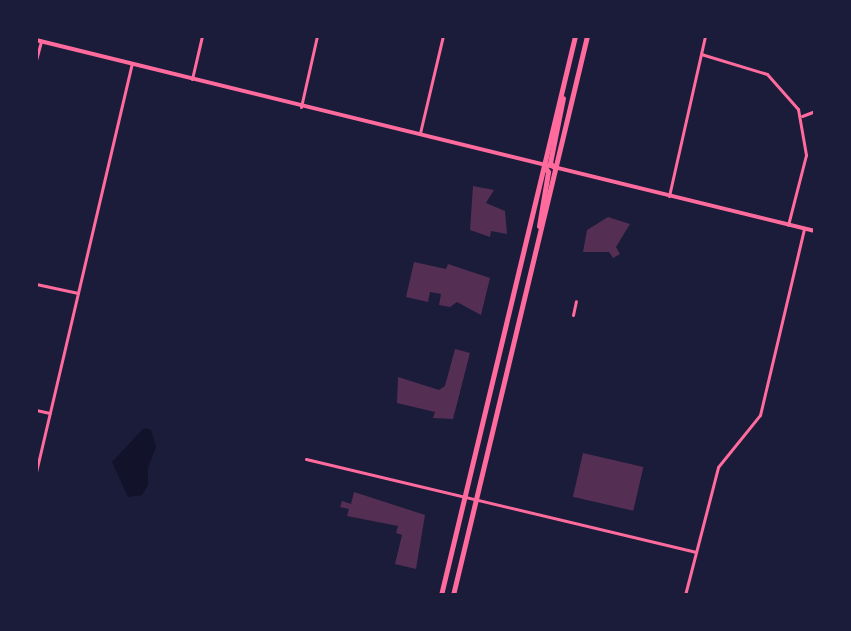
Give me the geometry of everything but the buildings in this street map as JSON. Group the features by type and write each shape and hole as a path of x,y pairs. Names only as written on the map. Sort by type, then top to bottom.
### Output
{"main road":[{"path":"441,595 575,36"},
{"path":"453,595 587,36"},
{"path":"555,168 550,163 564,81"},
{"path":"539,235 548,172 544,165"}],"street":[{"path":"192,80 202,36"},
{"path":"301,107 317,36"},
{"path":"419,136 443,36"},
{"path":"669,196 705,36"},
{"path":"36,60 38,41 815,231"},
{"path":"701,54 767,74 787,92 802,116 806,155 788,225"},
{"path":"36,472 132,64"},
{"path":"802,116 815,111"},
{"path":"685,595 718,467 760,415 804,229"},
{"path":"36,284 78,293"},
{"path":"573,315 576,301"},
{"path":"36,410 50,413"},
{"path":"306,459 695,552"}],"shaded area":[{"path":"144,428 151,430 156,447 148,468 148,485 142,495 128,497 112,462"}]}
